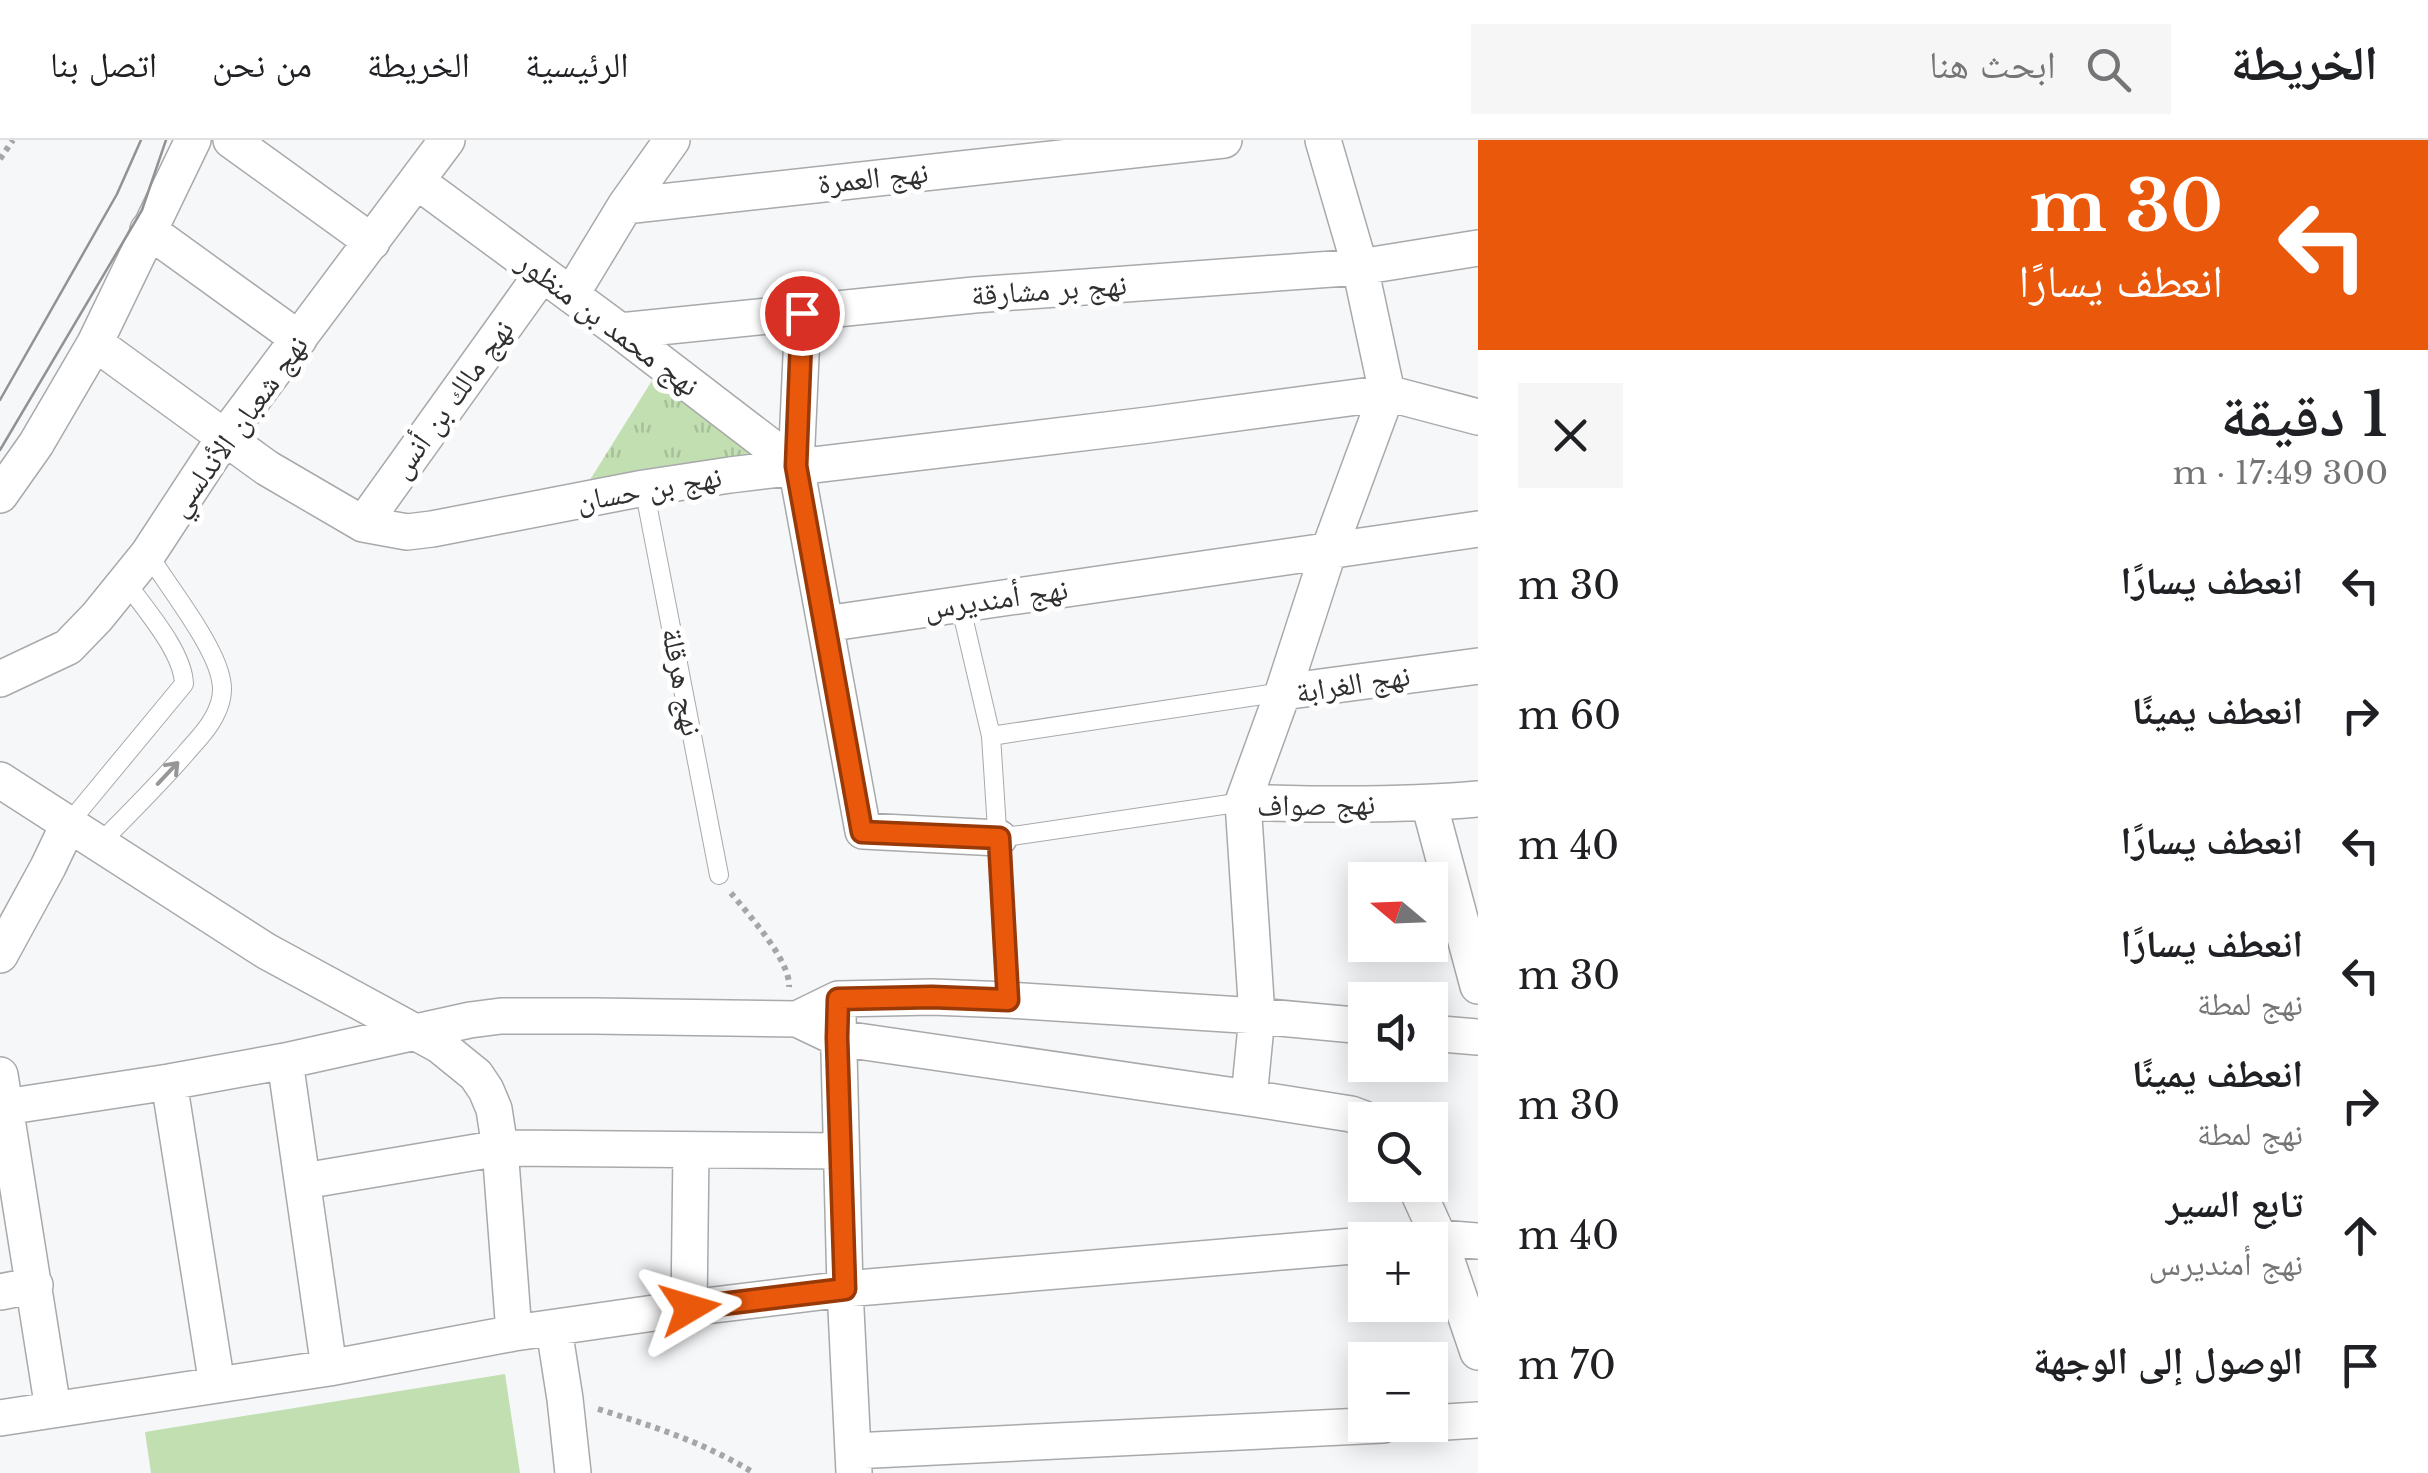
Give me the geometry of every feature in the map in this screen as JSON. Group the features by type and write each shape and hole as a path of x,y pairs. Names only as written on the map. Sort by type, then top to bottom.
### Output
{"street":[{"path":"0,495 36,444 95,343 193,140"},
{"path":"231,140 372,242"},
{"name":"نهج شعبان الأندلسي","path":"0,679 68,647 81,636 136,568 224,438 447,140"},
{"path":"571,295 625,206 672,140"},
{"name":"نهج العمرة","path":"625,206 1224,140"},
{"path":"1284,692 1329,550 1388,393 1360,267 1323,140"},
{"name":"نهج محمد بن منظور","path":"418,182 796,466"},
{"path":"148,230 298,340"},
{"name":"نهج بر مشارقة","path":"620,331 974,296 1360,267 1478,248"},
{"name":"نهج مالك بن أنس","path":"363,524 542,274"},
{"path":"802,313 796,466 862,832 999,838"},
{"name":"نهج بن حسان","path":"95,343 224,438 303,490 363,524 406,532 644,488 796,466 1129,428 1388,393 1478,418"},
{"name":"نهج أمنديرس","path":"825,624 1478,529"},
{"name":"نهج الغرابة","path":"1243,802 1284,692 1478,666"},
{"path":"0,780 266,951 452,1053 476,1075 494,1109 500,1148 514,1333"},
{"name":"نهج صواف","path":"1249,1098 1257,1016 1243,802 1332,805 1478,799"},
{"path":"1429,803 1478,986"},
{"path":"0,955 70,823"},
{"path":"48,868 100,843"},
{"path":"791,1019 838,999 932,997 1348,1024"},
{"path":"838,999 853,1462 1348,1427"},
{"path":"53,1410 17,1288 2,1090 170,1082 501,1016 791,1019 837,1038 1348,1114"},
{"path":"1448,1034 1478,1037"},
{"path":"286,1061 330,1368"},
{"path":"170,1082 216,1385"},
{"path":"304,1181 500,1148 842,1150"},
{"path":"690,1308 691,1150"},
{"path":"1448,1240 1478,1241"},
{"path":"0,1418 330,1368 514,1333 690,1308 845,1289 1348,1245"},
{"path":"1448,1283 1478,1352"},
{"path":"554,1329 572,1473"},
{"path":"1448,1422 1478,1420"}],"lane":[{"name":"نهج هرقلة","path":"644,488 719,876"},
{"path":"70,823 184,684 184,674 136,568"},
{"path":"100,843 212,721 223,686 207,645 136,568"},
{"path":"960,604 992,736 1008,1000"},
{"path":"992,736 1284,692"},
{"path":"999,838 1243,802"}],"path":[{"path":"0,159 13,140"},
{"path":"719,876 788,972 791,1019"},
{"path":"565,1399 677,1434 754,1473"}],"green space":[{"path":"658,371 762,452 588,483"},
{"path":"505,1374 520,1473 151,1473 145,1432"}],"tram line":[{"path":"0,400 117,194 141,140"},
{"path":"0,450 142,210 166,140"}],"route":[{"path":"690,1308 845,1289 838,999 1008,1000 999,838 862,832 796,466 802,313"}]}
